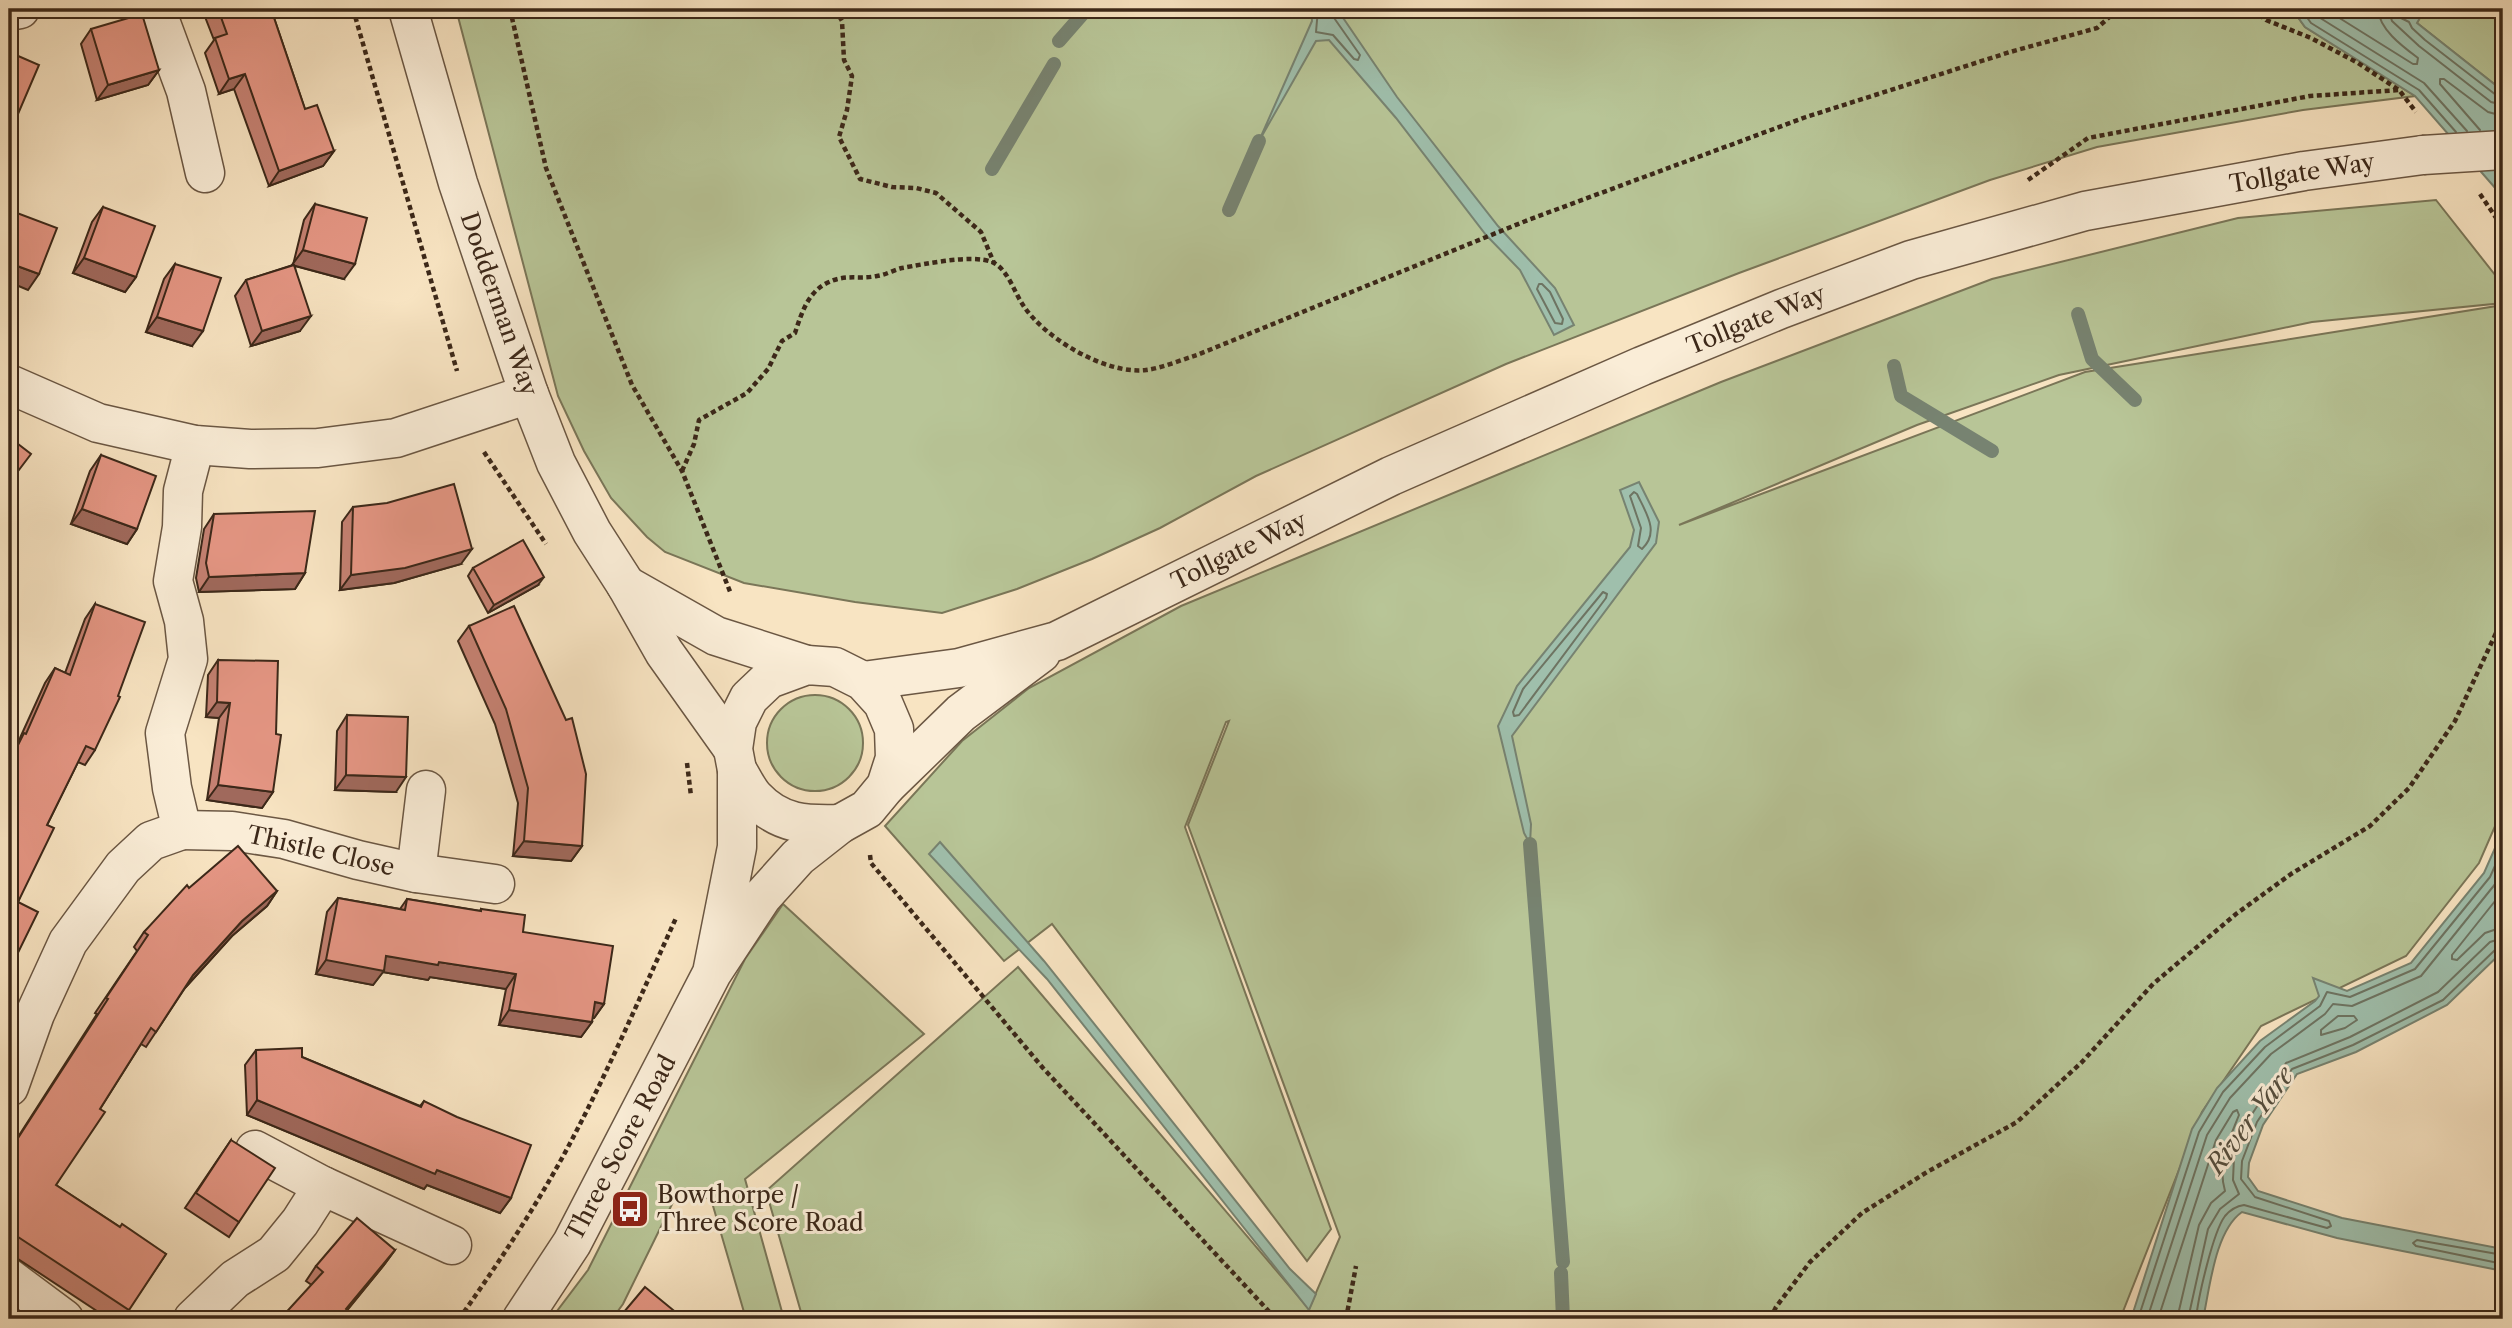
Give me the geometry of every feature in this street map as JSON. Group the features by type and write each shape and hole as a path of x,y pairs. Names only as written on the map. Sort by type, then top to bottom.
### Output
{"street":[{"path":"9,11 20,9"},
{"path":"141,9 162,26 186,91 205,173"},
{"name":"Dodderman Way","path":"408,9 458,183 529,394 556,463 592,532 664,652 735,760"},
{"name":"Tollgate Way","path":"864,807 961,713 1057,641 1391,476 1642,366 1781,309 1911,260 2085,211 2304,171 2423,138 2503,150"},
{"path":"9,384 98,423 195,445 250,449 318,448 396,438 529,394"},
{"path":"9,1087 35,1014 68,942 123,867 151,841 182,830 172,788 165,733 188,659 184,621 173,581 182,527 183,491 195,445"},
{"name":"Dodderman Way","path":"626,585 716,636 807,666"},
{"name":"Tollgate Way","path":"863,681 959,668 1057,641"},
{"name":"Three Score Road","path":"522,1319 572,1242 712,973 762,897 798,857 864,807 895,758 894,729 883,703 863,681 835,667 807,666 769,679 749,698 737,722 737,847 712,973"},
{"path":"735,760 755,798 782,818 804,825 864,807"},
{"name":"Thistle Close","path":"416,873 426,790"},
{"name":"Thistle Close","path":"182,830 232,831 284,839 416,873 495,884"},
{"path":"255,1150 323,1186 452,1245"},
{"path":"193,1319 235,1279 274,1254 300,1222 323,1186"},
{"path":"9,1278 64,1319"}],"path":[{"path":"510,9 546,168 632,385 682,471 733,600"},
{"path":"835,9 842,21 844,60 852,76 848,110 839,137 860,179 892,187 936,192 981,232 994,263 1005,273 1024,307 1043,329 1080,352 1116,369 1146,370 1197,355 1528,220 1777,128 2010,52 2097,27 2114,13 2125,9"},
{"path":"2253,9 2266,20 2311,38 2358,63 2399,90 2423,138"},
{"path":"2019,186 2088,138 2310,96 2399,90"},
{"path":"2473,185 2503,228"},
{"path":"682,471 694,444 699,420 747,393 768,369 782,341 795,333 804,306 822,285 845,276 876,276 901,268 969,258 994,263"},
{"path":"1770,1319 1810,1262 1862,1213 1927,1172 2017,1122 2082,1062 2153,984 2216,931 2291,874 2370,826 2409,788 2455,721 2503,618"},
{"path":"687,762 691,802"},
{"path":"864,807 871,863 1043,1068 1276,1319"},
{"path":"459,1319 513,1242 567,1148 628,1025 677,916"},
{"path":"1346,1319 1356,1266"}],"shaded area":[{"path":"456,9 2292,9 2305,27 2415,96 2303,110 2097,147 1990,180 1739,273 1506,364 1256,476 1160,528 1092,559 1017,589 942,613 855,602 744,583 665,552 647,537 611,498 584,451 558,396"},
{"path":"2427,9 2503,9 2503,91 2417,23 2421,15 2425,17"},
{"path":"2436,200 2503,285 2503,303 2312,322 2059,375 1917,425 1679,525 2085,372 2503,305 2503,808 2479,863 2406,956 2261,1026 2202,1112 2120,1319 803,1319 766,1191 1018,967 1309,1309 1340,1237 1188,825 1229,721 1226,722 1185,827 1331,1229 1307,1261 1052,924 1004,961 885,826 962,741 1029,688 1181,606 1721,382 1992,279 2238,218"},
{"path":"815,695 833,698 849,709 860,725 863,743 860,761 849,777 833,788 815,791 797,788 781,777 770,761 767,743 770,725 781,709 797,698"},
{"path":"783,904 924,1034 745,1179 784,1319 746,1319 711,1199 678,1192 623,1304 612,1319 551,1319 588,1270 745,959"}],"water":[{"path":"1311,9 1337,9 1397,97 1498,226 1555,288 1574,325 1554,335 1520,270 1486,235 1396,118 1329,40 1316,41 1259,141 1312,21"},
{"path":"2292,9 2400,9 2410,15 2415,9 2427,9 2425,17 2421,16 2417,23 2503,91 2503,197 2415,96 2305,27"},
{"path":"1639,482 1659,522 1656,543 1512,736 1531,824 1530,844 1524,833 1498,726 1517,686 1630,547 1634,530 1620,490"},
{"name":"River Yare","path":"2503,830 2503,951 2447,1005 2356,1052 2297,1074 2263,1125 2249,1163 2248,1177 2258,1191 2342,1218 2503,1249 2503,1271 2337,1238 2242,1212 2233,1221 2220,1246 2203,1319 2131,1319 2192,1129 2217,1088 2260,1041 2315,1001 2319,996 2313,978 2347,991 2411,963 2484,873"},
{"path":"940,842 1044,961 1290,1269 1316,1294 1309,1310 1047,979 929,854"}],"building":[{"path":"218,9 271,9 305,109 317,105 334,151 279,171 245,74 229,79 215,38 227,34"},
{"path":"142,14 159,70 108,85 91,29"},
{"path":"9,52 39,65 15,121 9,119"},
{"path":"315,204 367,218 355,264 303,250"},
{"path":"103,207 155,226 136,277 84,258"},
{"path":"9,210 57,228 39,274 9,263"},
{"path":"175,264 221,278 203,331 157,317"},
{"path":"294,265 311,316 262,331 246,280"},
{"path":"9,437 31,454 9,483"},
{"path":"101,455 156,476 137,529 82,509"},
{"path":"454,484 472,549 405,568 351,575 353,507 387,503"},
{"path":"315,511 305,573 209,577 206,563 214,514"},
{"path":"523,540 544,577 494,605 473,568"},
{"path":"95,604 145,622 118,696 120,697 95,750 86,746 47,825 54,828 18,902 38,912 9,971 9,763 24,733 26,734 55,668 70,675"},
{"path":"514,606 566,720 572,718 586,774 582,846 524,841 528,788 506,709 469,626"},
{"path":"218,660 278,661 276,734 281,735 273,792 218,785 230,703 217,702"},
{"path":"347,715 408,717 406,777 346,775"},
{"path":"238,846 277,891 242,921 193,975 156,1032 151,1028 100,1109 105,1112 56,1185 166,1254 129,1310 9,1231 9,1152 148,935 144,932 187,885 189,888"},
{"path":"338,898 405,910 407,899 525,915 523,932 613,946 604,1004 595,1002 592,1022 509,1010 516,974 386,956 384,971 326,960"},
{"path":"302,1048 302,1057 421,1107 424,1101 457,1117 531,1145 511,1198 437,1170 435,1174 257,1100 256,1050"},
{"path":"231,1140 275,1168 239,1222 196,1193"},
{"path":"357,1218 395,1250 346,1309 354,1317 280,1319 323,1272 316,1266"},
{"path":"645,1287 684,1319 618,1319"},
{"path":"9,1299 17,1306 9,1317"}],"waterway":[{"path":"1059,41 1087,9"},
{"path":"992,169 1054,64"},
{"path":"1229,210 1259,141"},
{"path":"2078,314 2092,359 2135,400"},
{"path":"1894,366 1901,396 1992,451"},
{"path":"1530,844 1563,1262"},
{"path":"1561,1273 1563,1319"}],"place":[{"name":"Bowthorpe / Three Score Road","path":"630,1209"}]}
